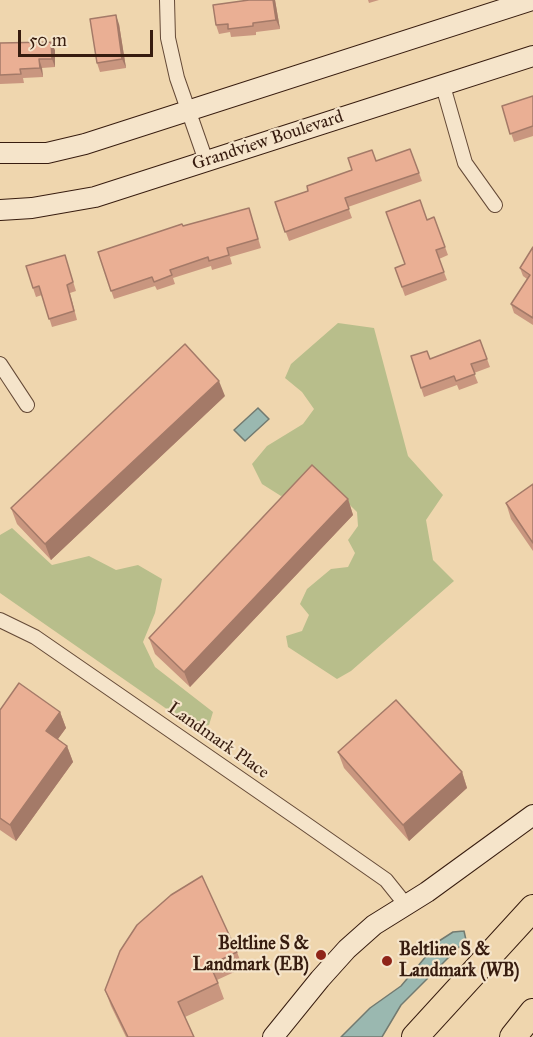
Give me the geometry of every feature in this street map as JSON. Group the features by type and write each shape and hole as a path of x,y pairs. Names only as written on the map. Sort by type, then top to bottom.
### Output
{"highway":[{"path":"415,1037 533,908"},
{"path":"513,1037 533,1012"}],"street":[{"path":"166,0 168,38 177,78 206,161"},
{"path":"0,153 48,153 85,144 532,0"},
{"name":"Grandview Boulevard","path":"0,210 32,208 94,197 533,56"},
{"path":"443,86 465,163 495,205"},
{"path":"0,364 27,405"},
{"name":"Landmark Place","path":"0,620 35,637 350,854 387,880 406,905"},
{"path":"273,1037 347,949 374,925 427,892 533,815"},
{"path":"290,1037 297,1008"}],"green space":[{"path":"338,323 374,328 408,456 443,495 426,520 433,560 454,581 351,671 337,679 288,647 286,636 302,631 309,615 300,604 307,589 331,569 348,567 355,553 348,540 358,526 357,512 319,475 305,488 281,496 262,484 252,464 267,446 303,424 314,409 302,392 285,378 291,364"},
{"path":"12,528 52,565 89,556 116,570 138,565 162,579 155,613 143,642 155,667 213,712 209,725 194,728 0,593 0,535"}],"water":[{"path":"258,408 269,419 245,441 234,430"},
{"path":"464,931 466,940 401,1005 382,1037 341,1037 370,1008 401,986 439,941 453,932"}],"building":[{"path":"249,0 273,0 276,20 228,29 228,24 216,25 213,5"},
{"path":"116,15 122,59 97,63 90,19"},
{"path":"51,42 52,59 39,59 40,68 20,69 21,74 0,75 0,43"},
{"path":"533,96 533,126 510,134 502,106"},
{"path":"410,149 419,173 345,198 349,209 285,232 275,202 308,191 307,186 352,170 348,158 372,150 376,161"},
{"path":"420,200 427,220 434,217 445,247 436,250 444,272 402,287 395,268 405,264 386,212"},
{"path":"249,208 258,239 227,248 229,255 209,261 208,257 170,270 172,275 154,282 152,277 111,291 98,252 182,224 183,226"},
{"path":"533,247 533,318 511,304 530,275 520,268"},
{"path":"65,255 73,282 67,285 74,311 49,319 39,286 33,288 26,266"},
{"path":"480,340 487,359 471,364 475,374 456,381 454,376 421,388 411,356 427,351 430,359"},
{"path":"185,344 219,381 45,544 11,508"},
{"path":"312,465 348,499 184,672 149,638"},
{"path":"533,484 533,543 506,503"},
{"path":"19,683 60,712 46,731 67,746 10,825 0,818 0,710"},
{"path":"396,700 462,772 403,825 338,752"},
{"path":"202,876 237,952 210,965 218,983 178,1002 194,1037 128,1037 105,990 120,951 137,925 171,895"}],"place":[{"name":"Beltline S & Landmark (EB)","path":"321,955"},
{"name":"Beltline S & Landmark (WB)","path":"387,961"}]}
